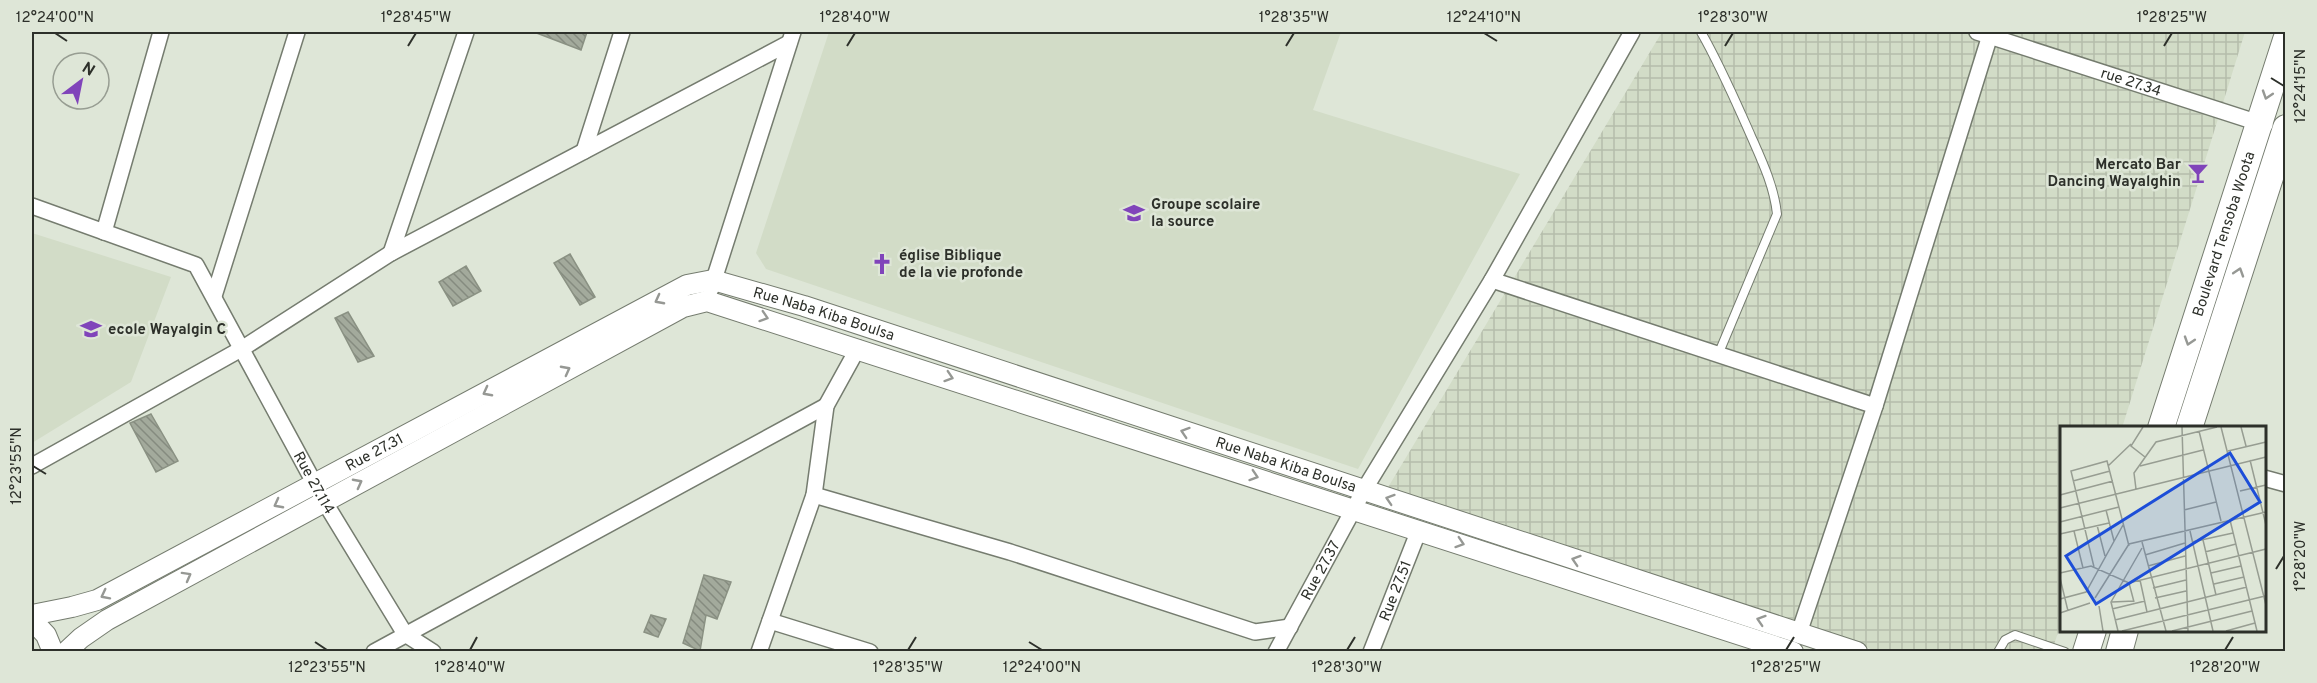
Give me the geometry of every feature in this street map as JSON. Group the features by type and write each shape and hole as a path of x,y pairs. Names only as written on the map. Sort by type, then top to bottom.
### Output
{"main road":[{"name":"Boulevard Tensoba Woota","path":"2162,426 2286,40"},
{"name":"Boulevard Tensoba Woota","path":"2190,426 2285,130"},
{"path":"2086,651 2092,632"},
{"path":"2119,651 2124,632"}],"street":[{"path":"104,232 160,32"},
{"path":"214,296 297,32"},
{"path":"391,253 466,32"},
{"path":"584,151 622,32"},
{"name":"Rue 27.37","path":"1275,651 1364,490 1492,280 1632,32"},
{"path":"1796,642 1875,406 1986,33"},
{"name":"rue 27.34","path":"1986,33 2285,130"},
{"path":"32,466 243,348 391,253 584,151 791,37"},
{"path":"707,301 791,37"},
{"name":"Rue 27.114","path":"32,206 196,265 243,348 319,493 405,634 434,651"},
{"name":"Rue Naba Kiba Boulsa","path":"713,280 748,288 1364,490 1796,642"},
{"name":"Rue 27.31","path":"66,651 107,620 319,493 687,285 713,280"},
{"path":"1492,280 1875,406"},
{"name":"Rue Naba Kiba Boulsa","path":"707,301 1419,530 1796,642 1857,651"},
{"name":"Rue 27.31","path":"32,615 72,608 97,600 319,493 683,307 707,301"},
{"path":"759,651 814,495 826,406 858,348"},
{"path":"374,651 826,406"},
{"path":"2266,478 2286,484"},
{"path":"814,495 1010,552 1255,632 1275,651"},
{"name":"Rue 27.51","path":"1371,651 1419,530"},
{"path":"32,620 46,635 53,651"},
{"path":"770,621 870,651"},
{"path":"1255,632 1290,627"}],"lane":[{"path":"1701,32 1723,70 1764,166 1775,196 1777,214 1718,355"},
{"path":"1998,651 2005,640 2015,635 2065,651"}],"shaded area":[{"name":"Groupe scolaire la source","path":"829,32 1341,32 1313,110 1520,174 1358,469 766,269 756,253"},
{"path":"1662,32 2245,32 2123,426 2060,426 2060,626 2052,651 1877,651 1387,489"},
{"name":"ecole Wayalgin C","path":"32,233 171,277 131,382 32,443"}],"building":[{"path":"534,32 587,32 581,50"},
{"path":"570,254 595,297 580,305 554,263"},
{"path":"466,266 481,291 453,306 439,282"},
{"path":"348,312 374,356 358,362 335,318"},
{"path":"151,414 178,461 156,472 130,423"},
{"path":"704,575 731,582 717,619 706,615 700,651 683,643"},
{"path":"651,615 666,619 658,637 644,632"}],"place":[{"name":"Mercato Bar Dancing Wayalghin","path":"2198,173"},
{"name":"Groupe scolaire la source","path":"1134,213"},
{"name":"église Biblique de la vie profonde","path":"882,264"},
{"name":"ecole Wayalgin C","path":"91,329"}]}
